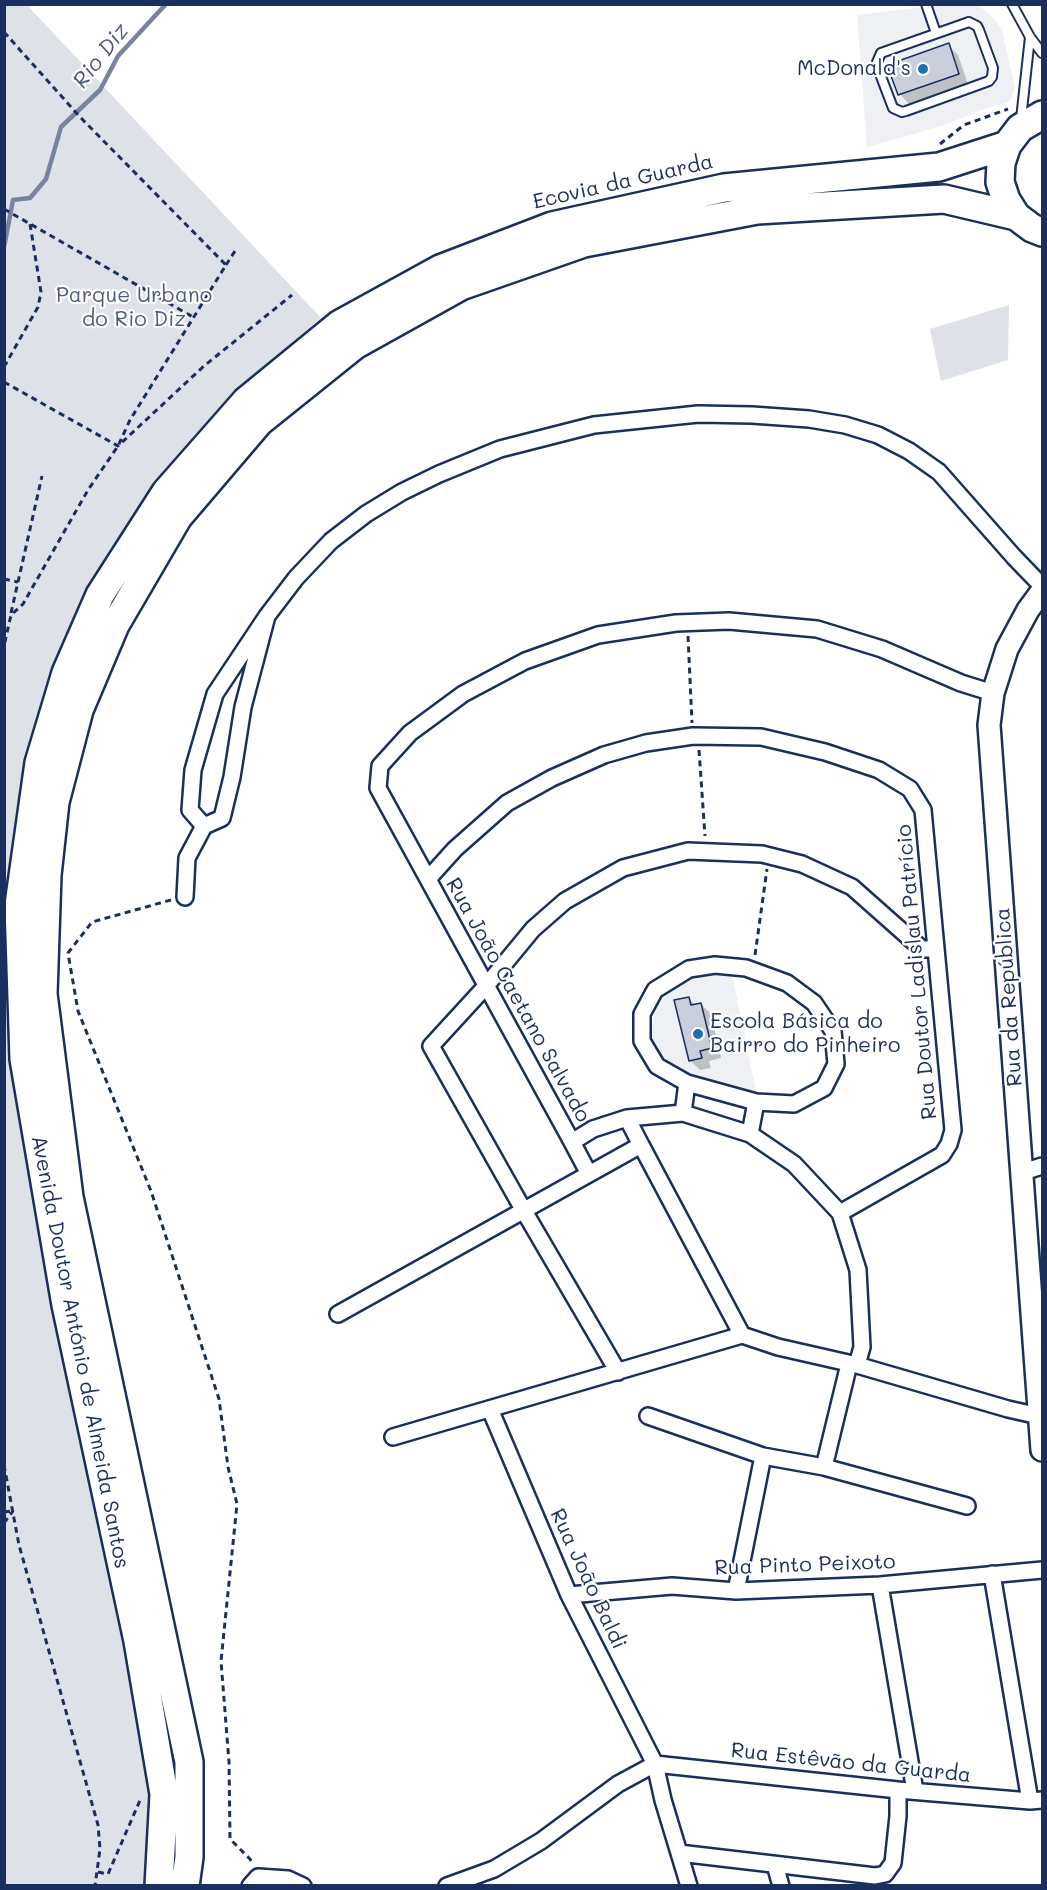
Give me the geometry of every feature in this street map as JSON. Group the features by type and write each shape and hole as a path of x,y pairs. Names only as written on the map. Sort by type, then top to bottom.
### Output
{"highway":[{"name":"Avenida Doutor António de Almeida Santos","path":"1023,123 1001,163 1000,182 1006,200 1033,229"},
{"name":"Avenida Doutor António de Almeida Santos","path":"159,1886 164,1794 138,1641 66,1305 24,1059 19,905 39,763 66,673 100,595 166,492 246,401 340,324 440,269 552,226 724,188 939,167 1023,123"},
{"name":"Avenida Doutor António de Almeida Santos","path":"185,1886 189,1857 189,1762 69,1197 43,994 47,875 56,802 79,710 115,625 178,517 259,422 355,345 461,286 584,243 757,210 944,199 1033,229"}],"street":[{"path":"204,826 190,810 193,770 215,694 267,616 296,578 332,541 366,514 402,492 439,474 500,449 594,425 698,414 809,419 845,425 878,435 909,451 939,472 1042,586"},
{"name":"Rua da República","path":"1042,591 1028,610 1007,649 993,693 989,725 1033,1169 1039,1416 1042,1450"},
{"path":"185,897 188,858 204,826 222,818 232,777 243,706 267,616"},
{"name":"Rua João Caetano Salvado","path":"589,1174 378,788 380,766 410,733 462,694 525,661 598,635 687,622 729,621 817,629 882,649 962,683 993,693"},
{"path":"428,879 455,849 507,803 552,778 604,755 646,742 695,736"},
{"name":"Rua Doutor Ladislau Patrício","path":"695,736 761,737 825,752 879,770 910,789 923,810 953,1130 949,1144 942,1155 840,1213"},
{"path":"618,1372 431,1046 486,986 533,929 565,900 623,868 688,851 769,856 802,864 852,886 922,949 936,949"},
{"path":"715,965 753,970 787,983 814,1003 833,1031 836,1064 825,1088 794,1104 756,1102 687,1083 657,1066 642,1041 642,1014 655,990 689,969 715,965"},
{"path":"683,1113 687,1083"},
{"path":"750,1134 756,1102"},
{"path":"572,1142 593,1129 627,1118 683,1113 750,1134 794,1164 840,1213 858,1270 862,1347 853,1365 824,1467"},
{"path":"627,1118 742,1335"},
{"path":"338,1314 641,1145"},
{"path":"393,1437 742,1335 778,1347 1039,1416"},
{"name":"Rua João Baldi","path":"490,1409 569,1594 655,1764 663,1800 689,1886"},
{"path":"648,1416 763,1456 824,1467 967,1506"},
{"path":"736,1591 763,1456"},
{"name":"Rua Pinto Peixoto","path":"569,1594 672,1586 736,1591 880,1586 1042,1570"},
{"path":"992,1574 1036,1800"},
{"path":"880,1586 915,1791"},
{"path":"447,1886 494,1869 541,1841 618,1784 655,1764"},
{"name":"Rua Estêvão da Guarda","path":"655,1764 898,1790 1036,1800"},
{"path":"679,1853 775,1865 845,1879 885,1874 893,1863 898,1790"},
{"path":"775,1865 781,1886"},
{"path":"254,1881 288,1879 303,1886"}],"lane":[{"path":"926,4 936,33"},
{"path":"1012,4 1030,37 1042,53"},
{"path":"964,23 973,23 977,26 993,68 992,77 986,83 936,101 906,111 897,111 887,95 878,66 878,57 885,51 936,33 964,23"},
{"path":"1023,123 1030,37"}],"path":[{"path":"4,32 80,117 226,265"},
{"path":"938,145 971,122 1023,123"},
{"path":"4,210 193,317"},
{"path":"4,367 38,307 41,292 30,224"},
{"path":"11,615 23,604 88,490 118,446 130,420 235,251"},
{"path":"118,446 204,366 292,295"},
{"path":"4,382 118,446"},
{"path":"4,646 42,476"},
{"path":"4,579 18,582"},
{"path":"687,622 706,852"},
{"path":"753,970 769,856"},
{"path":"185,897 92,922 68,953 78,1011 151,1191 219,1399 228,1467 237,1504 221,1661 230,1785 230,1839 250,1859 254,1881"},
{"path":"4,1465 19,1545 96,1816 100,1849 95,1886"},
{"path":"4,1512 13,1511"},
{"path":"4,1523 13,1511"},
{"path":"98,1872 108,1874 143,1792"}],"shaded area":[{"path":"942,5 978,5 994,18 1002,30 1015,88 1009,102 981,110 942,126 867,147 857,15"},
{"name":"Escola Básica do Bairro do Pinheiro","path":"732,974 756,1092 681,1071 660,1057 653,1041 652,1027 655,1010 661,997 671,988 698,976"}],"green space":[{"name":"Parque Urbano do Rio Diz","path":"4,5 27,5 321,318 235,390 154,482 88,588 53,668 25,760 5,905 10,1061 52,1308 125,1644 150,1795 145,1885 5,1885"},
{"path":"1009,305 1008,360 941,381 930,329"}],"building":[{"name":"McDonald's","path":"949,43 959,74 898,95 887,65"},
{"path":"689,997 691,1005 701,1003 712,1048 700,1051 702,1058 689,1061 674,1000"}],"waterway":[{"name":"Rio Diz","path":"4,247 13,200 30,198 46,179 61,127 100,90 118,56 166,4"}],"place":[{"name":"McDonald's","path":"923,69"},
{"name":"Escola Básica do Bairro do Pinheiro","path":"698,1034"}]}
